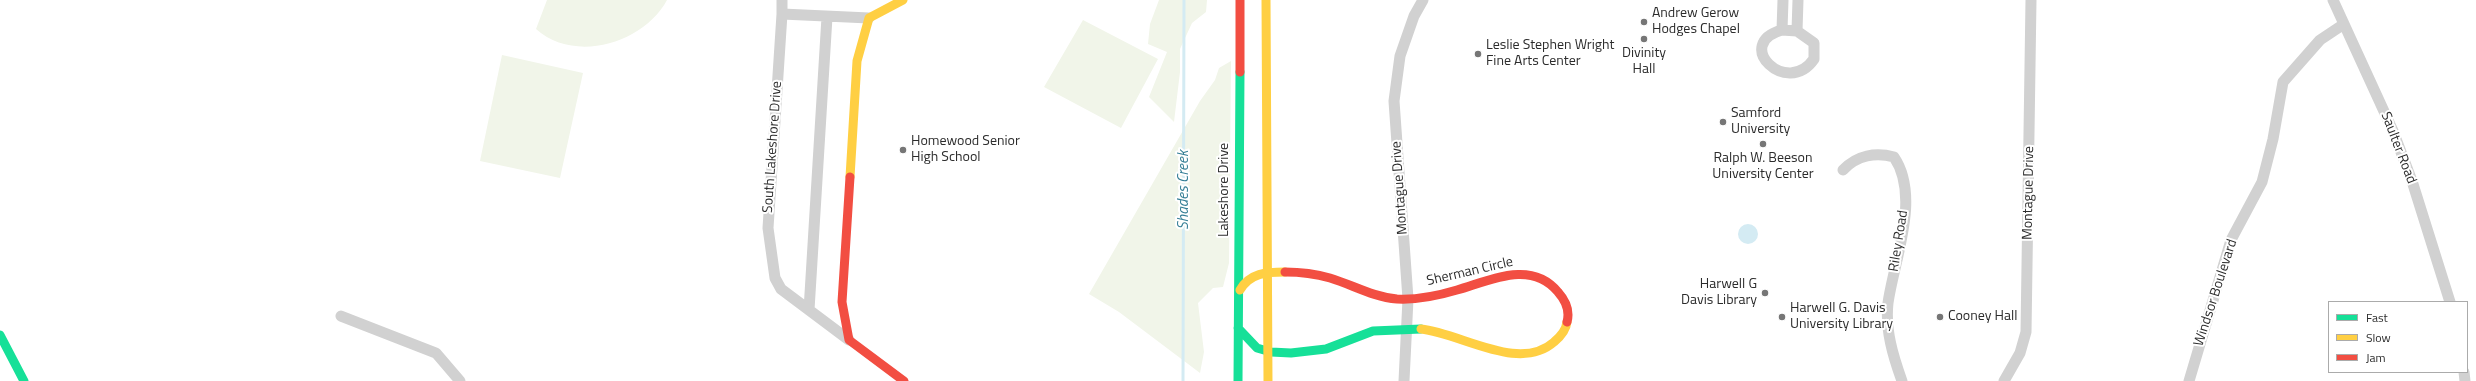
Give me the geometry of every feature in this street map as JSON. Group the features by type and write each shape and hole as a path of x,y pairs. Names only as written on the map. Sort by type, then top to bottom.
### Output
{"street":[{"name":"South Lakeshore Drive","path":"782,0 768,228 775,278 781,289 904,381"},
{"path":"782,14 869,18 903,0"},
{"name":"Lakeshore Drive","path":"1238,381 1240,290 1238,226 1240,0"},
{"path":"1266,0 1268,381"},
{"name":"Montague Drive","path":"1404,381 1408,299 1394,101 1400,56 1414,16 1423,0"},
{"path":"1782,30 1783,0"},
{"path":"1797,31 1798,0"},
{"name":"Montague Drive","path":"2004,381 2020,353 2026,332 2031,0"},
{"name":"Saulter Road","path":"2333,0 2393,131 2412,181 2450,301"},
{"path":"809,310 828,17"},
{"path":"849,340 842,302 856,68 869,18"},
{"name":"Windsor Boulevard","path":"2189,381 2231,240 2262,182 2273,139 2283,82 2320,40 2344,24"},
{"path":"1782,30 1797,31 1811,39 1816,53 1814,59 1806,67 1794,73 1770,66 1763,59 1761,52 1767,38 1782,30"},
{"name":"Riley Road","path":"1843,170 1850,162 1879,153 1894,157 1902,169 1905,204 1900,249 1888,304 1888,317 1891,346 1902,381"},
{"name":"Sherman Circle","path":"1238,328 1258,349 1268,351 1309,353 1324,350 1371,332 1383,330 1407,330 1435,331 1516,355 1537,352 1552,345 1559,339 1568,319 1568,307 1557,288 1543,279 1525,274 1509,274 1444,293 1408,299 1371,294 1343,282 1317,275 1267,272 1246,280 1240,290"},
{"path":"341,316 436,353 460,381"},
{"path":"0,335 24,381"}],"shaded area":[{"path":"547,0 667,0 656,15 642,28 626,37 608,44 589,47 570,45 552,40 536,29"},
{"path":"1159,0 1207,0 1206,12 1192,23 1180,49 1180,72 1174,122 1149,97 1167,52 1148,44 1150,24"},
{"path":"1083,20 1158,59 1121,128 1044,87"},
{"path":"502,55 583,73 560,178 480,161"},
{"path":"1231,61 1229,263 1223,287 1213,288 1198,303 1204,352 1200,373 1119,312 1089,294 1200,101 1215,80 1219,68"}],"water":[{"path":"1748,224 1755,227 1758,234 1755,241 1748,244 1741,241 1738,234 1741,227"}],"waterway":[{"name":"Shades Creek","path":"1183,381 1184,0"}],"traffic: fast":[{"path":"1238,381 1240,72"},
{"path":"1238,328 1257,348 1271,352 1291,353 1326,349 1373,331 1421,329"},
{"path":"0,335 24,381"}],"traffic: slow":[{"path":"850,177 857,61 869,18 903,0"},
{"path":"1266,0 1268,381"},
{"path":"1240,290 1244,284 1254,277 1271,272 1285,272"},
{"path":"1421,329 1437,332 1489,349 1507,353 1524,354 1540,351 1554,342 1564,331 1567,322"}],"traffic: jam":[{"path":"1240,0 1240,72"},
{"path":"850,177 842,302 849,340 904,381"},
{"path":"1285,272 1296,272 1325,277 1380,296 1397,299 1420,298 1442,294 1509,275 1523,274 1535,276 1547,282 1561,295 1568,310 1567,322"}],"place":[{"name":"Andrew Gerow Hodges Chapel","path":"1644,22"},
{"name":"Divinity Hall","path":"1644,39"},
{"name":"Leslie Stephen Wright Fine Arts Center","path":"1478,54"},
{"name":"Samford University","path":"1723,122"},
{"name":"Ralph W. Beeson University Center","path":"1763,144"},
{"name":"Homewood Senior High School","path":"903,150"},
{"name":"Harwell G Davis Library","path":"1765,293"},
{"name":"Harwell G. Davis University Library","path":"1782,317"},
{"name":"Cooney Hall","path":"1940,317"}]}
